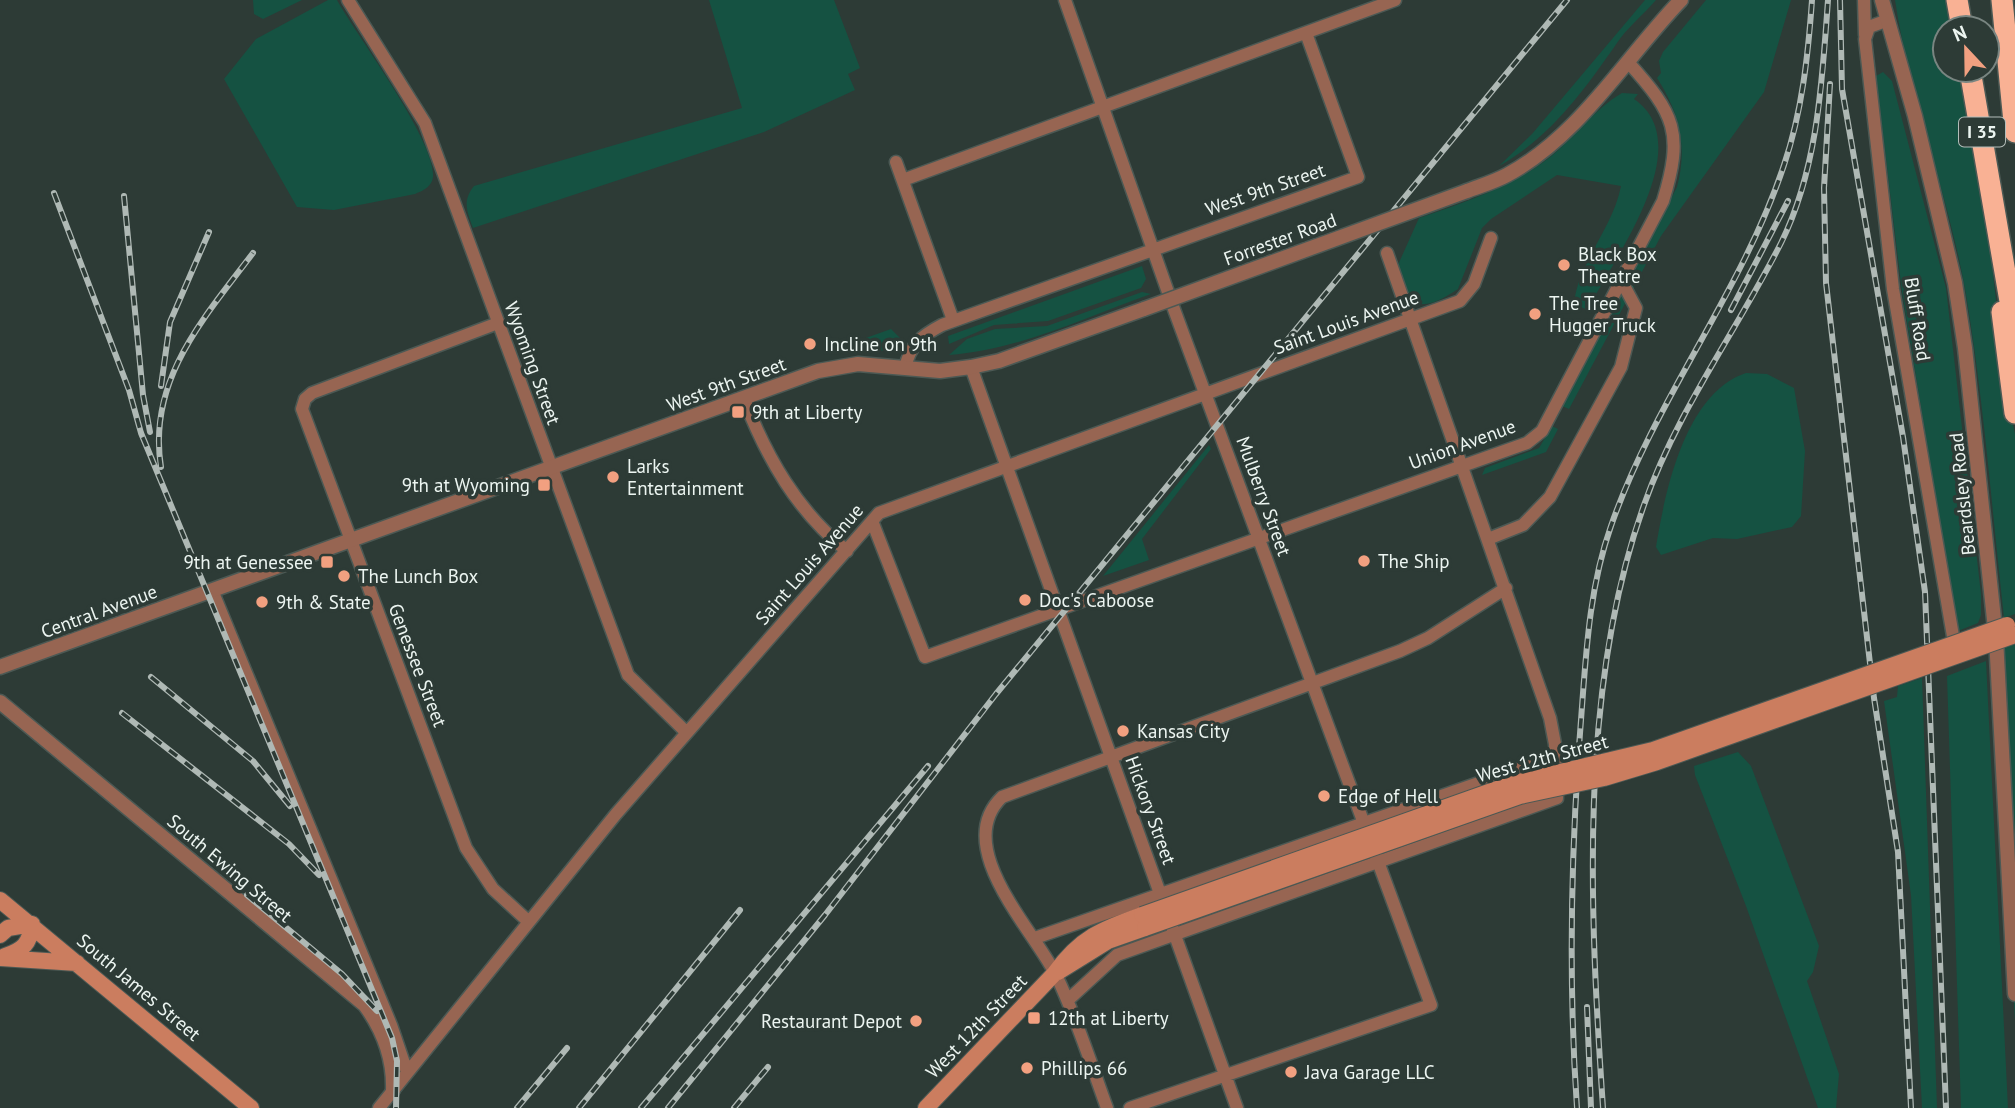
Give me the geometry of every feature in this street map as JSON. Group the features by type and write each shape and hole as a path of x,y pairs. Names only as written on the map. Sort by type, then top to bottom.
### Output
{"highway":[{"name":"I 35","path":"2001,0 2015,132"},
{"name":"I 35","path":"1972,84 2015,330"},
{"path":"1992,195 2005,350 2015,413"}],"main road":[{"name":"West 12th Street","path":"926,1108 1055,973 1144,921 1514,783 1628,758 2015,622"},
{"name":"West 12th Street","path":"1144,921 1520,796 1604,778 1657,762 2015,635"},
{"name":"South James Street","path":"0,900 251,1108"},
{"path":"0,935 8,928 32,925 30,940 24,947 0,958"},
{"path":"0,958 77,963"}],"street":[{"name":"Wyoming Street","path":"348,0 425,123 628,674 687,732"},
{"name":"Mulberry Street","path":"1065,0 1311,685 1431,1005 1226,1076"},
{"path":"903,180 1395,0"},
{"path":"1628,62 1681,0"},
{"path":"1864,0 1865,39"},
{"name":"Beardsley Road","path":"1882,0 1955,283 1965,348 1996,638 2015,994"},
{"path":"1865,39 1869,27 1888,20"},
{"name":"West 9th Street","path":"212,590 838,366 858,364 905,368 909,350 922,336 953,320 1358,177 1306,33"},
{"name":"Bluff Road","path":"1865,39 1893,289 1953,636"},
{"name":"Forrester Road","path":"905,368 940,371 999,361 1507,175 1535,156 1575,121 1628,62"},
{"name":"Union Avenue","path":"872,521 925,657 1527,443 1542,431 1663,201 1675,163 1674,137 1669,116 1656,93 1628,62"},
{"path":"896,162 953,320"},
{"name":"Saint Louis Avenue","path":"379,1108 687,732 884,510 1411,320 1468,295 1491,238"},
{"path":"1068,1000 1118,955 1557,798 1553,757 1555,744 1550,718 1387,253"},
{"path":"1488,539 1523,525 1550,497 1621,367 1636,308 1621,280"},
{"name":"Genessee Street","path":"498,323 312,393 304,403 303,416 466,848 493,889 529,922"},
{"name":"Hickory Street","path":"971,367 1237,1108"},
{"path":"744,399 753,421 805,513 847,551"},
{"path":"1107,1108 1068,1000 1055,973 1035,938 997,883 986,847 985,827 990,808 1002,797 1311,685 1428,639 1506,588"},
{"path":"212,590 381,999 407,1073"},
{"name":"Central Avenue","path":"0,667 212,590"},
{"name":"South Ewing Street","path":"0,702 365,1005 385,1040 393,1067 393,1090"},
{"name":"West 12th Street","path":"1035,938 1553,757"},
{"path":"1167,913 1357,846"},
{"path":"1130,1108 1226,1076"}],"green space":[{"path":"253,0 302,0 263,19 254,14"},
{"path":"328,0 337,0 412,119 425,145 432,166 432,181 420,192 334,210 297,207 224,79 256,39"},
{"path":"709,0 834,0 860,68 848,74 855,90 764,132 473,228 467,201 474,186 742,108"},
{"path":"1645,0 1656,0 1621,38 1565,111 1534,141 1499,166 1532,134"},
{"path":"1706,0 1791,0 1764,92 1661,236 1569,409 1562,406 1677,187 1682,157 1681,143 1676,117 1657,78 1661,73 1659,61 1663,52"},
{"path":"1895,0 1946,0 1949,14 1931,14 1931,84 1964,84 1984,195 2007,396 2015,434 2015,614 2004,618 1983,416 1966,295 1950,221 1902,37"},
{"path":"1883,72 1892,81 1946,288 1981,594 1981,615 1978,623 1958,631 1902,292 1876,76"},
{"path":"1622,93 1638,94 1634,99 1652,119 1658,144 1655,172 1631,233 1587,310 1574,303 1577,288 1611,216 1621,186 1557,175 1491,219 1482,228 1458,289 1425,304 1412,298 1397,267 1419,218 1487,193 1535,168 1559,149 1602,107"},
{"path":"1142,266 1146,279 1141,288 1048,321 994,325 949,344 948,336"},
{"path":"1142,292 1151,294 1027,340 949,355 967,339 995,329 1047,326"},
{"path":"891,329 900,338 892,351 860,350 860,340"},
{"path":"1746,373 1767,374 1794,388 1805,451 1801,516 1792,527 1737,539 1713,538 1661,555 1656,547 1660,525 1681,447 1707,401 1725,384"},
{"path":"1552,426 1558,429 1546,452 1482,475 1485,468 1539,448"},
{"path":"1209,445 1211,449 1142,539 1149,560 1103,576"},
{"path":"2015,636 2015,1020 1992,644"},
{"path":"1986,661 2008,1108 1961,1108 1947,676"},
{"path":"1922,678 1937,1108 1922,1108 1911,895 1884,701 1897,697 1898,686"},
{"path":"1738,752 1751,766 1819,946 1813,972 1807,981 1839,1074 1836,1108 1818,1108 1746,906 1695,775 1694,766"}],"railway":[{"path":"668,1108 825,915 996,694 1567,0"},
{"path":"1577,1108 1572,1011 1573,865 1585,671 1598,573 1611,526 1629,479 1745,257 1784,165 1803,84 1812,0"},
{"path":"1603,1108 1595,958 1594,803 1608,650 1623,576 1644,505 1673,437 1764,276 1793,214 1811,155 1820,93 1828,0"},
{"path":"1840,0 1842,89 1903,437 1925,592 1946,1108"},
{"path":"1830,84 1824,188 1826,283 1874,698 1898,852 1911,1108"},
{"path":"54,193 129,390 141,433 392,1038 397,1061 396,1108"},
{"path":"124,196 143,395 150,432"},
{"path":"1731,310 1788,201"},
{"path":"161,386 170,322 209,232"},
{"path":"161,467 159,435 171,378 199,326 253,253"},
{"path":"151,677 253,761 290,806"},
{"path":"122,713 289,844 319,875"},
{"path":"641,1108 928,766"},
{"path":"247,895 342,974 377,1011"},
{"path":"579,1108 740,910"},
{"path":"1587,1007 1591,1108"},
{"path":"517,1108 567,1048"},
{"path":"734,1108 768,1067"}],"place":[{"name":"Black Box Theatre","path":"1564,265"},
{"name":"The Tree Hugger Truck","path":"1535,314"},
{"name":"Incline on 9th","path":"810,344"},
{"name":"9th at Liberty","path":"738,412"},
{"name":"Larks Entertainment","path":"613,477"},
{"name":"9th at Wyoming","path":"544,485"},
{"name":"The Ship","path":"1364,561"},
{"name":"9th at Genessee","path":"327,562"},
{"name":"The Lunch Box","path":"344,576"},
{"name":"Doc's Caboose","path":"1025,600"},
{"name":"9th & State","path":"262,602"},
{"name":"Kansas City","path":"1123,731"},
{"name":"Edge of Hell","path":"1324,796"},
{"name":"12th at Liberty","path":"1034,1018"},
{"name":"Restaurant Depot","path":"916,1021"},
{"name":"Phillips 66","path":"1027,1068"},
{"name":"Java Garage LLC","path":"1291,1072"}]}
